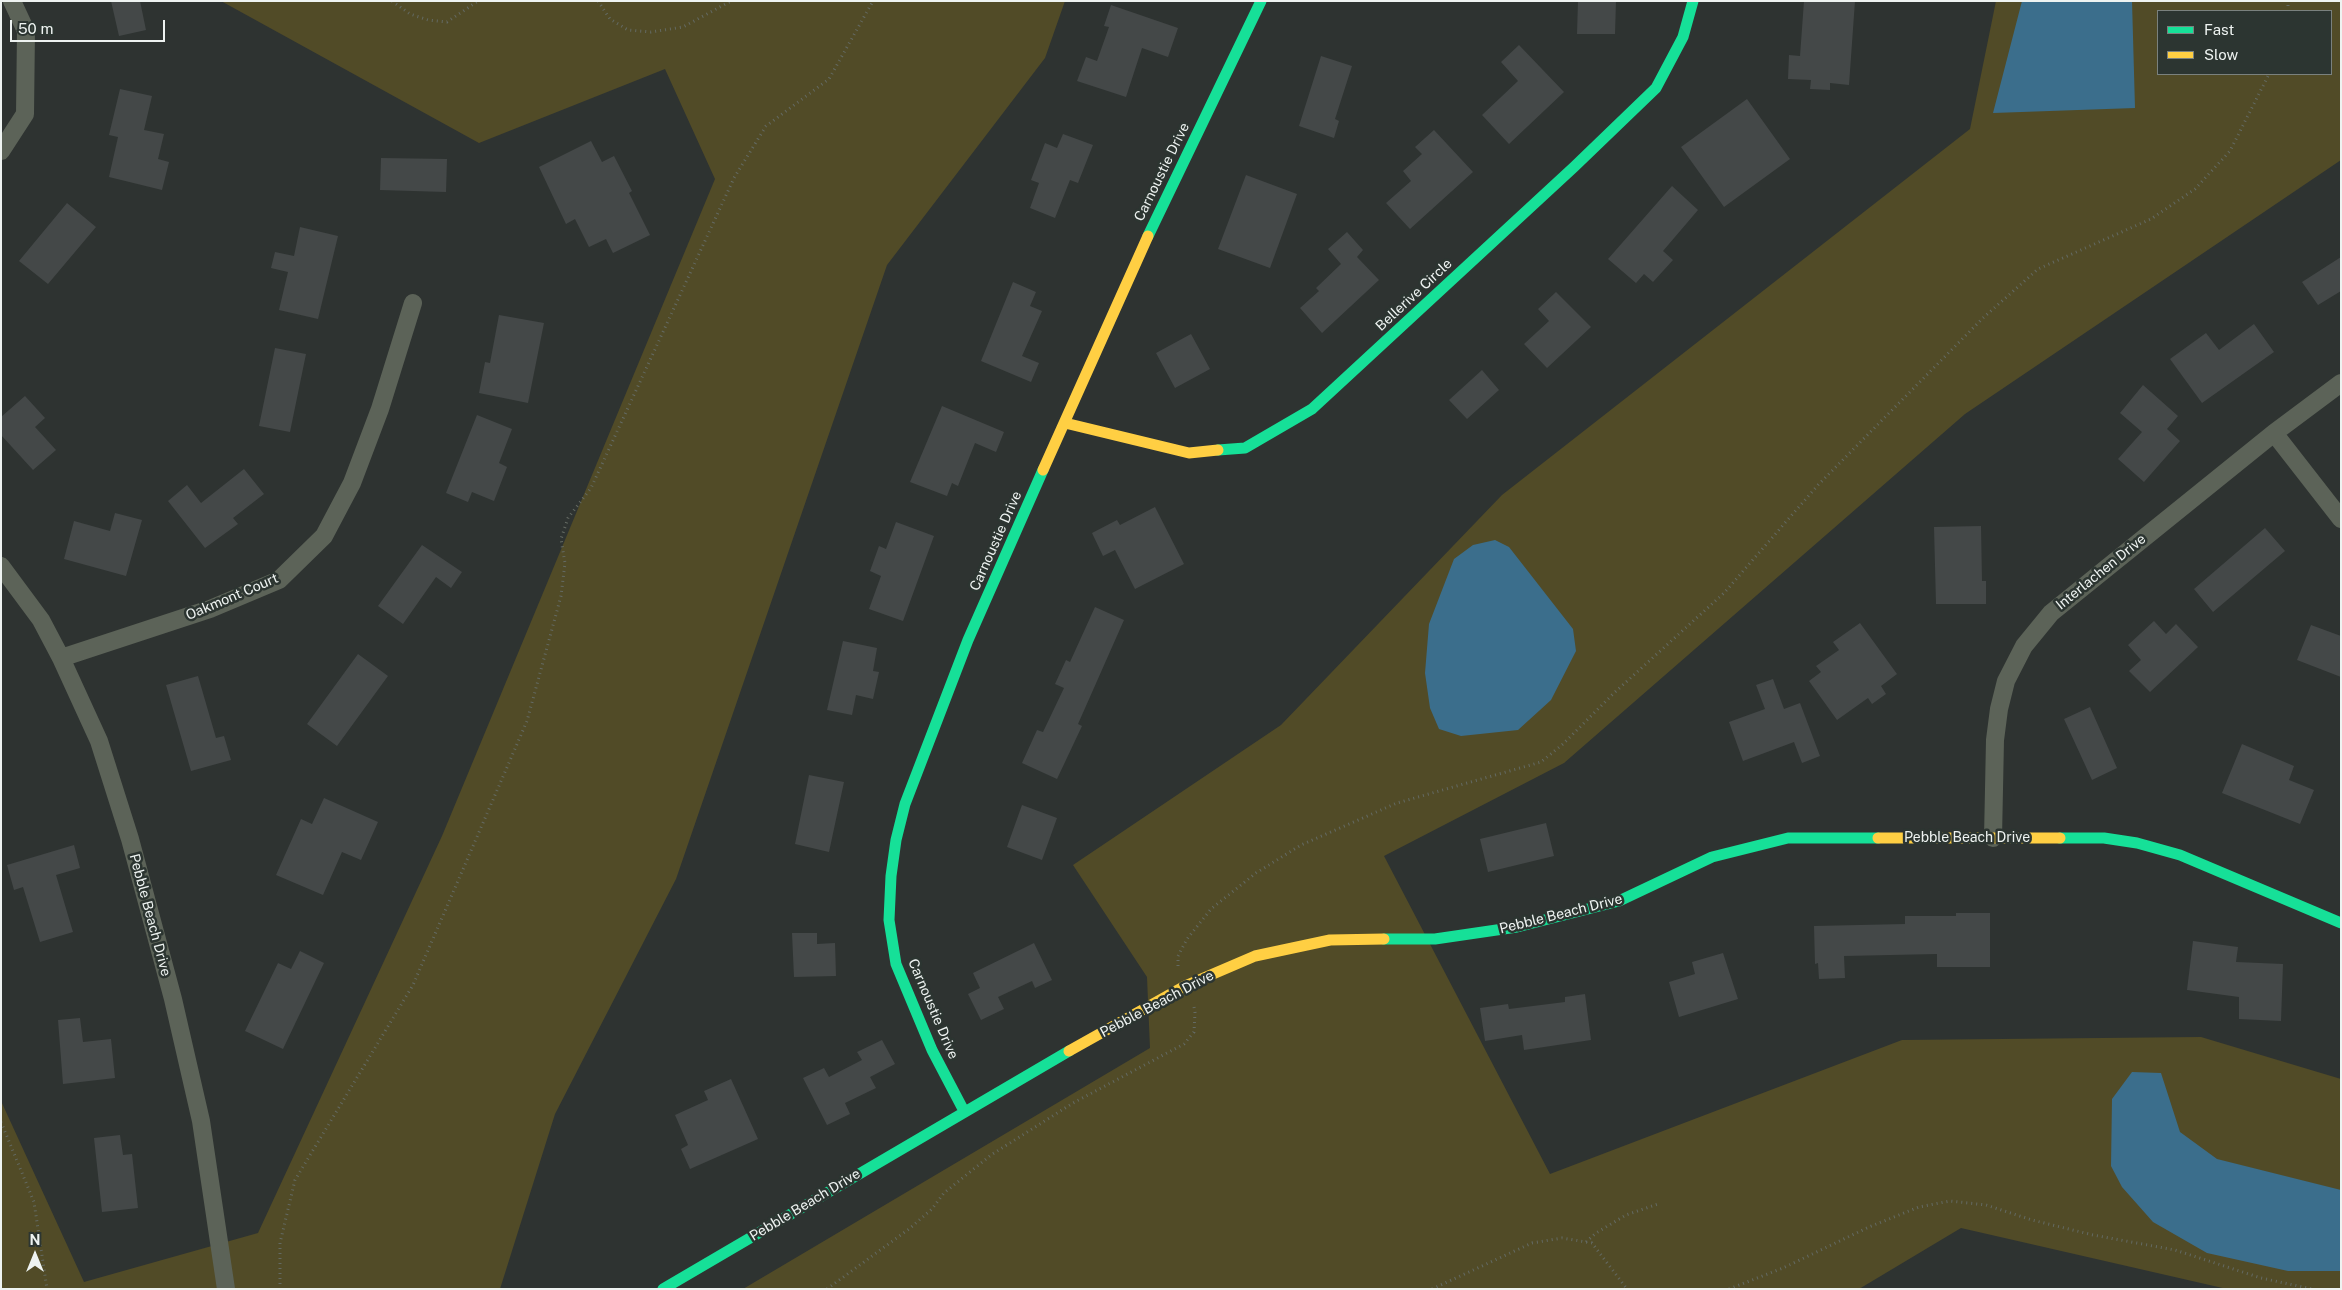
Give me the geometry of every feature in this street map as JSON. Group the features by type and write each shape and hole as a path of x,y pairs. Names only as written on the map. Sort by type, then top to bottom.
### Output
{"street":[{"path":"1,151 24,114 26,31 12,1"},
{"name":"Carnoustie Drive","path":"964,1111 932,1050 896,964 889,920 891,876 896,840 905,804 968,640 1145,242 1261,1"},
{"name":"Bellerive Circle","path":"1065,423 1188,453 1245,448 1312,409 1574,167 1656,88 1684,38 1693,1"},
{"name":"Oakmont Court","path":"61,658 210,610 279,580 324,536 352,483 380,409 413,303"},
{"name":"Interlachen Drive","path":"1993,838 1995,740 1999,709 2006,681 2024,646 2051,612 2274,433 2341,383"},
{"path":"2274,433 2341,519"},
{"name":"Pebble Beach Drive","path":"1,566 42,620 61,658 98,741 130,839 173,998 201,1121 226,1289"},
{"name":"Pebble Beach Drive","path":"664,1289 964,1111 1185,986 1255,956 1330,940 1436,939 1517,927 1619,901 1712,857 1745,847 1788,838 2104,838 2137,843 2180,855 2341,923"}],"path":[{"path":"392,1 410,14 428,20 447,22 478,1"},
{"path":"598,1 610,19 628,30 651,32 683,27 732,1"},
{"path":"280,1289 280,1243 295,1180 413,985 527,721 561,596 565,563 560,538 568,518 592,488 734,178 766,126 829,79 873,1"},
{"path":"827,1289 909,1229 932,1210 944,1193 991,1155 1073,1103 1184,1044 1194,1032 1195,1012 1178,969 1178,956 1187,939 1211,910 1256,874 1301,845 1397,803 1466,782 1519,770 1541,762 1563,744 1614,693 1724,593 1818,486 1983,318 2024,281 2038,269 2151,219 2195,189 2230,150 2268,75"},
{"path":"1,1122 34,1202 47,1289"},
{"path":"1729,1289 1783,1268 1869,1227 1919,1207 1950,1201 1986,1205 2032,1220 2093,1236 2175,1250 2261,1278 2312,1289"},
{"path":"1586,1242 1596,1233 1626,1215 1658,1204"},
{"path":"1432,1289 1532,1243 1562,1238 1592,1243 1627,1289"}],"shaded area":[{"path":"221,1 1065,1 1045,58 887,265 676,879 555,1114 500,1289 1,1289 1,1101 84,1282 258,1233 442,836 715,179 665,69 479,143"},
{"path":"1996,1 2341,1 2341,160 1965,414 1564,763 1384,856 1550,1174 1902,1040 2201,1037 2341,1079 2341,1289 2227,1289 1961,1228 1859,1289 743,1289 1150,1048 1147,977 1073,865 1281,725 1502,495 1970,129"}],"water":[{"path":"2022,1 2132,1 2135,108 1993,113"},
{"path":"1495,540 1509,547 1573,629 1576,651 1551,700 1518,730 1461,736 1439,729 1430,708 1425,673 1429,624 1454,559 1473,545"},
{"path":"2132,1072 2161,1073 2180,1132 2217,1159 2341,1190 2341,1271 2288,1271 2207,1253 2153,1222 2122,1187 2111,1166 2112,1099"}],"building":[{"path":"111,1 140,1 146,30 119,36"},
{"path":"1578,1 1616,1 1615,34 1577,34"},
{"path":"1804,1 1855,1 1849,85 1830,83 1830,90 1810,89 1811,80 1788,79 1789,55 1800,56"},
{"path":"1111,5 1178,28 1168,57 1142,48 1126,97 1077,81 1086,57 1097,61 1109,27 1104,26"},
{"path":"1519,45 1564,92 1509,144 1482,115 1518,81 1501,62"},
{"path":"1321,56 1352,66 1335,119 1339,121 1334,138 1299,126"},
{"path":"120,89 152,96 144,130 164,134 158,159 169,162 162,190 109,177 118,137 109,135"},
{"path":"1747,99 1790,159 1724,207 1681,147"},
{"path":"1434,130 1473,172 1410,229 1386,203 1411,181 1403,171 1422,154 1415,147"},
{"path":"1063,134 1093,145 1078,183 1070,180 1055,218 1030,208 1039,183 1031,180 1045,143 1057,148"},
{"path":"591,141 602,162 614,156 632,191 629,193 650,235 613,253 606,239 589,247 575,219 566,224 539,167"},
{"path":"381,158 447,159 446,192 380,190"},
{"path":"1246,175 1297,194 1270,268 1218,249"},
{"path":"1672,186 1698,210 1663,251 1673,260 1653,282 1644,274 1636,283 1608,259"},
{"path":"67,203 96,227 48,284 19,261"},
{"path":"300,227 338,236 318,319 279,310 288,272 271,268 275,252 294,256"},
{"path":"1347,232 1363,250 1357,257 1379,280 1322,333 1300,308 1319,291 1316,288 1341,264 1328,249"},
{"path":"2341,257 2341,291 2318,305 2302,282"},
{"path":"1013,282 1036,292 1030,306 1042,311 1022,356 1039,363 1031,382 981,361"},
{"path":"1556,292 1591,327 1547,368 1524,344 1549,321 1538,309"},
{"path":"499,315 544,323 528,403 479,393 485,362 490,363"},
{"path":"2254,324 2274,352 2202,403 2170,359 2206,333 2219,350"},
{"path":"1191,334 1210,369 1175,388 1156,353"},
{"path":"275,348 306,354 290,432 259,426"},
{"path":"1482,370 1499,390 1467,419 1449,400"},
{"path":"2143,385 2178,416 2167,429 2180,441 2144,482 2118,459 2142,432 2120,413"},
{"path":"25,396 45,418 35,427 56,450 33,470 1,435 1,417"},
{"path":"942,406 1004,432 996,452 975,443 958,486 952,483 947,496 910,482"},
{"path":"477,415 512,429 499,463 507,467 494,501 472,492 468,502 446,493"},
{"path":"244,469 264,494 233,518 238,524 205,548 168,501 187,485 201,503"},
{"path":"1155,507 1184,564 1135,589 1115,550 1103,556 1092,533 1117,520 1120,525"},
{"path":"115,513 142,520 126,576 64,559 74,521 110,531"},
{"path":"896,522 934,536 903,621 869,609 881,576 870,571 879,546 886,549"},
{"path":"1981,526 1982,581 1986,581 1986,604 1936,604 1934,527"},
{"path":"2265,528 2285,551 2213,612 2194,589"},
{"path":"422,545 462,572 451,588 436,577 403,624 378,606"},
{"path":"1095,607 1124,620 1078,724 1082,726 1057,779 1022,763 1037,730 1043,732 1064,688 1055,684 1066,660 1070,662"},
{"path":"2154,621 2166,634 2176,624 2198,647 2150,692 2129,671 2141,660 2128,645"},
{"path":"1860,623 1897,674 1881,686 1886,694 1872,704 1868,698 1837,720 1809,681 1821,672 1816,666 1839,650 1833,642"},
{"path":"2311,625 2341,636 2341,677 2297,660"},
{"path":"843,641 877,648 873,671 879,672 873,699 856,695 852,715 827,710"},
{"path":"358,654 388,676 337,746 307,724"},
{"path":"198,676 216,738 224,736 231,760 191,771 166,685"},
{"path":"1773,679 1784,709 1800,703 1820,756 1802,763 1794,742 1743,761 1729,722 1765,709 1756,685"},
{"path":"2090,707 2117,768 2092,780 2064,719"},
{"path":"2242,744 2294,766 2289,780 2314,790 2300,824 2222,793"},
{"path":"809,775 844,782 829,852 795,844"},
{"path":"324,798 378,822 361,860 342,852 323,895 276,875 301,819 312,824"},
{"path":"1022,805 1057,818 1042,860 1007,847"},
{"path":"1546,823 1554,856 1488,872 1480,839"},
{"path":"74,845 80,868 56,875 73,932 40,942 23,887 14,890 7,865"},
{"path":"1956,913 1990,913 1990,967 1937,967 1937,954 1844,956 1845,978 1819,979 1818,963 1815,964 1814,926 1905,924 1905,916 1956,916"},
{"path":"792,933 817,933 817,944 835,943 836,976 794,977"},
{"path":"2193,941 2238,947 2236,962 2283,964 2281,1021 2239,1019 2239,997 2187,990"},
{"path":"1034,943 1052,980 1035,988 1032,981 998,997 1004,1009 981,1020 968,994 980,988 973,973"},
{"path":"300,951 324,963 283,1049 245,1031 278,963 291,969"},
{"path":"1723,953 1738,999 1679,1017 1669,982 1695,974 1692,962"},
{"path":"1585,994 1591,1040 1524,1050 1522,1035 1485,1041 1480,1008 1508,1004 1509,1009 1565,1002 1565,997"},
{"path":"80,1018 83,1042 111,1039 115,1078 63,1084 58,1020"},
{"path":"882,1040 895,1064 870,1077 876,1088 845,1103 850,1114 827,1125 803,1078 824,1068 829,1077 862,1060 857,1052"},
{"path":"731,1079 758,1139 690,1169 681,1149 688,1145 675,1115 708,1100 704,1091"},
{"path":"120,1135 123,1155 132,1154 138,1208 102,1212 94,1138"}],"traffic: fast":[{"path":"1148,236 1261,1"},
{"path":"1218,450 1245,448 1312,409 1574,167 1656,88 1683,37 1693,1"},
{"path":"964,1111 932,1050 896,964 889,920 891,876 896,840 905,804 968,640 1043,470"},
{"path":"1384,939 1435,939 1517,927 1619,901 1712,857 1788,838 1878,838"},
{"path":"2060,838 2104,838 2137,843 2180,855 2341,923"},
{"path":"663,1289 1069,1051"}],"traffic: slow":[{"path":"1043,470 1148,236"},
{"path":"1065,423 1189,453 1218,450"},
{"path":"1878,838 2060,838"},
{"path":"1069,1051 1185,986 1255,956 1330,940 1384,939"}]}
